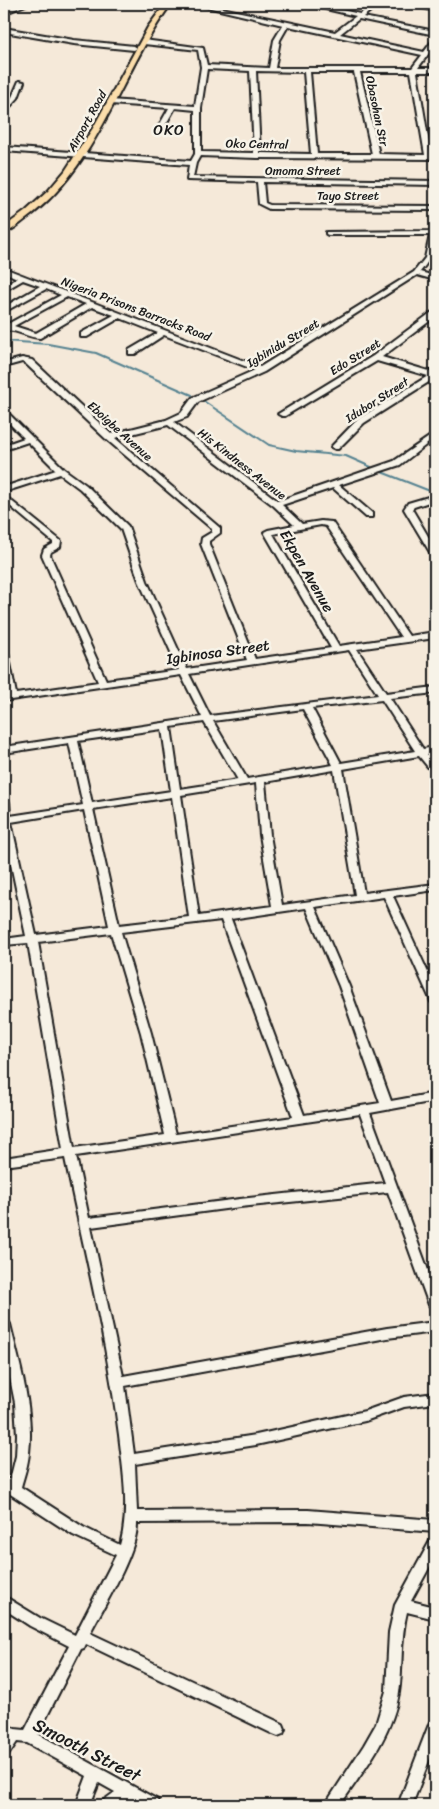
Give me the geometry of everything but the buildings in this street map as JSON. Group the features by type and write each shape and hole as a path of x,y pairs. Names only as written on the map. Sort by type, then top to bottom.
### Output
{"main road":[{"name":"Airport Road","path":"4,224 52,184 79,154 149,19 163,4"},
{"name":"Airport Road","path":"4,231 23,218 59,185 106,115 110,102 150,28 168,4"}],"street":[{"path":"4,12 25,4"},
{"path":"197,4 426,54"},
{"path":"306,4 360,16 370,21 435,32"},
{"path":"336,34 376,4"},
{"path":"410,4 435,9"},
{"path":"272,70 277,40 286,23"},
{"path":"4,30 74,42 134,48"},
{"path":"428,157 414,70 435,41"},
{"path":"4,149 192,163 198,154 198,108 204,67 201,48 144,42"},
{"path":"204,67 272,70 435,70"},
{"path":"253,68 257,156"},
{"path":"307,70 314,156"},
{"name":"Obasohan Str","path":"357,71 376,156"},
{"path":"4,110 15,98 21,82"},
{"path":"110,102 198,108"},
{"path":"159,131 173,107"},
{"name":"Oko Central","path":"198,154 435,157"},
{"name":"Omoma Street","path":"192,163 189,180 435,183"},
{"name":"Tayo Street","path":"260,182 262,204 269,207 435,208"},
{"path":"328,233 435,230"},
{"name":"Igbinidu Street","path":"109,437 169,422 184,415 195,400 261,370 416,273 432,258 435,230"},
{"name":"Nigeria Prisons Barracks Road","path":"4,270 261,370"},
{"path":"416,273 435,278"},
{"path":"4,289 23,277"},
{"path":"4,310 46,286"},
{"path":"6,328 67,294"},
{"path":"6,328 37,336 91,304"},
{"name":"Edo Street","path":"282,414 376,358 435,314"},
{"path":"4,315 18,321"},
{"path":"84,335 119,315"},
{"path":"132,352 164,332"},
{"path":"376,358 435,376"},
{"name":"Eboigbe Avenue","path":"4,365 22,360 28,362 109,437 218,530 205,540 205,544 252,661"},
{"name":"Idubor Street","path":"335,447 361,421 435,376"},
{"path":"4,414 61,471 83,487 124,528 143,581 183,670 207,719 244,782"},
{"name":"His Kindness Avenue","path":"169,422 277,504 300,526"},
{"path":"277,504 366,472 397,463 435,435"},
{"path":"4,448 30,440"},
{"path":"4,490 61,471"},
{"path":"333,484 369,515"},
{"path":"4,497 57,541 56,546 47,551 46,555 103,683"},
{"path":"435,497 411,505 408,509 435,554"},
{"name":"Ekpen Avenue","path":"337,650 268,532 300,526 329,524 407,639"},
{"name":"Igbinosa Street","path":"8,697 183,670 352,648 435,634"},
{"path":"352,648 420,751 435,770"},
{"path":"4,653 8,697"},
{"path":"4,750 207,719 435,690"},
{"path":"306,706 338,766 360,897"},
{"path":"166,726 194,919"},
{"path":"73,739 115,929 146,1033 171,1137"},
{"path":"5,820 176,794 420,751 435,750"},
{"path":"260,780 265,835 277,907"},
{"path":"4,802 5,820 32,939 69,1151 118,1382 128,1460 131,1517 131,1528 124,1553 29,1738"},
{"path":"4,942 225,916 277,907 435,887"},
{"path":"387,894 435,999"},
{"path":"308,904 344,986 387,1106"},
{"path":"225,916 300,1120"},
{"path":"4,1162 69,1151 300,1120 435,1097"},
{"path":"364,1110 435,1305"},
{"path":"84,1223 240,1202 392,1187"},
{"path":"4,1324 18,1381 23,1452 9,1486 78,1531 124,1553"},
{"path":"118,1382 387,1333 435,1327"},
{"path":"128,1460 256,1440 365,1416 404,1402 435,1398"},
{"path":"131,1517 308,1516 435,1526"},
{"path":"332,1805 382,1728 388,1713 392,1692 398,1620 402,1605 435,1545"},
{"path":"4,1602 35,1622 81,1640 278,1730"},
{"path":"402,1605 435,1613"},
{"path":"404,1805 435,1727"},
{"path":"4,1749 9,1733"},
{"name":"Smooth Street","path":"9,1733 29,1738 153,1805"},
{"path":"83,1805 95,1774"},
{"path":"109,1805 127,1791"}],"waterway":[{"path":"4,341 48,344 96,353 192,395"},
{"path":"202,400 269,445 296,451 346,456 371,467"},
{"path":"379,471 435,493"}],"district":[{"name":"OKO","path":"169,130"}]}
